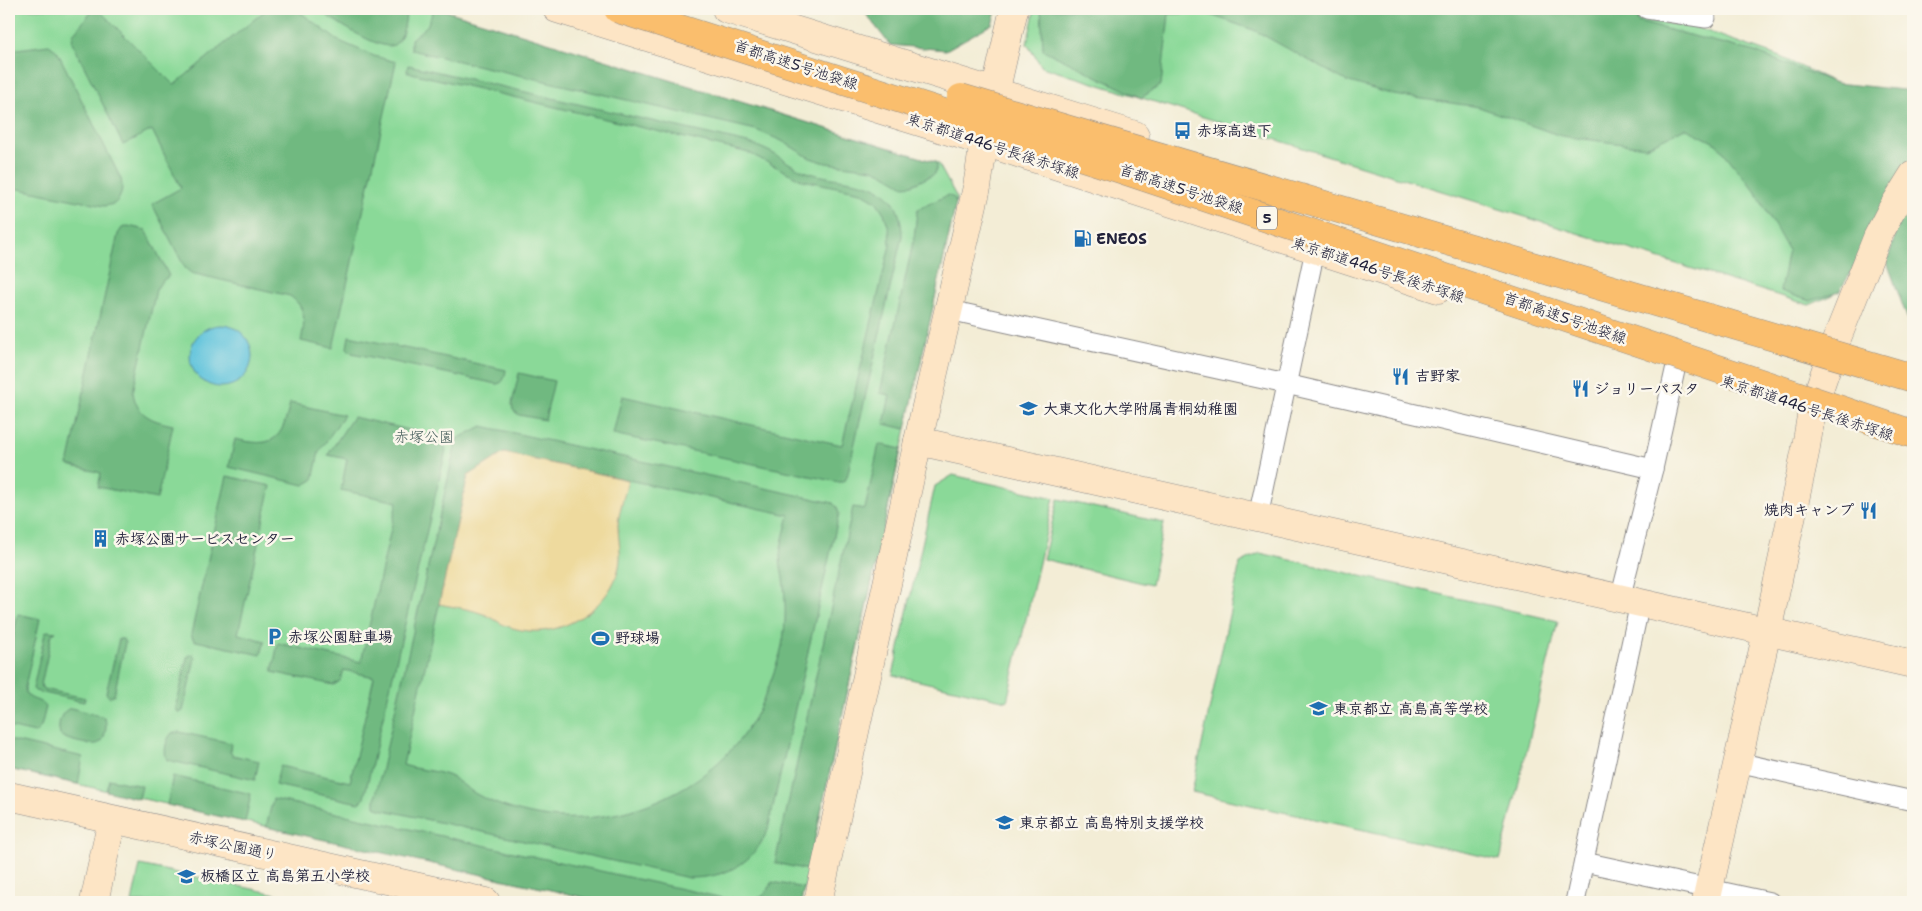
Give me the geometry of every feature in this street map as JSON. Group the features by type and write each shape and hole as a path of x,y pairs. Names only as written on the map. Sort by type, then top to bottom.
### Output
{"highway":[{"name":"首都高速5号池袋線","path":"618,9 986,134 1123,158 1913,378"},
{"name":"首都高速5号池袋線","path":"675,9 1123,158 1913,434"},
{"path":"1123,158 1913,397"},
{"path":"1123,158 1913,414"}],"street":[{"name":"東京都道446号長後赤塚線","path":"557,9 986,134 1315,250 1913,442"},
{"path":"726,9 996,93 1913,370"},
{"path":"818,902 918,441 977,187 986,134 1014,9"},
{"path":"1647,9 1706,18"},
{"path":"1708,896 1767,632 1805,453 1812,410 1834,346 1877,238 1913,175"},
{"path":"1258,517 1315,250"},
{"path":"949,310 1286,384 1653,469"},
{"path":"1575,902 1584,862 1653,469 1676,366"},
{"path":"918,441 1913,664"},
{"path":"1737,762 1913,801"},
{"name":"赤塚公園通り","path":"9,796 486,902"},
{"path":"94,902 112,820"},
{"path":"1584,862 1708,896 1770,902"}],"green space":[{"name":"赤塚公園","path":"9,9 440,9 938,163 957,198 801,902 605,902 9,769"},
{"path":"94,9 98,9 174,85 267,9 296,9 337,40 374,56 396,62 333,348 301,341 304,322 302,311 296,301 290,296 191,273 185,268 152,204 181,188 152,130 123,145 72,42 73,34"},
{"path":"317,9 406,9 405,23 402,34 397,42 394,45 387,46 355,33"},
{"path":"434,9 440,9 935,162 937,165 935,174 912,185 904,186 873,169 826,163 810,158 782,141 756,130 411,49 411,39 427,26"},
{"path":"862,9 997,9 992,24 946,50 890,45"},
{"path":"1035,9 1640,9 1638,19 1698,28 1780,57 1913,119 1833,295 1809,305 1042,67 1027,44"},
{"path":"1041,9 1635,9 1638,22 1752,51 1836,83 1913,91 1913,161 1891,190 1857,262 1839,292 1810,301 1780,291 1788,250 1755,191 1717,144 1685,128 1646,147 1561,136 1479,107 1394,95 1346,81 1256,31 1205,13 1169,14 1161,85 1141,98 1043,50"},
{"path":"49,45 57,51 121,179 121,193 119,199 114,204 104,206 9,187 9,50"},
{"path":"408,65 752,144 807,172 870,186 883,192 893,201 899,216 902,236 847,477 844,482 613,434 622,396 842,445 890,245 889,229 884,213 876,201 861,192 802,180 749,153 407,72"},
{"path":"948,195 954,198 956,203 906,429 884,424 890,395 880,393 914,238 917,212 918,209"},
{"path":"1913,199 1913,325 1909,323 1887,262 1900,220"},
{"path":"128,226 146,230 169,276 161,282 156,290 133,392 138,406 146,416 173,425 157,499 98,487 101,473 68,465 118,234 122,228"},
{"path":"349,336 506,370 505,375 503,381 497,384 352,353 347,348"},
{"path":"519,373 554,381 545,420 519,415 513,410 512,404"},
{"path":"290,403 344,415 319,452 313,480 304,485 229,467 235,439 258,443 274,439 283,426"},
{"path":"353,417 440,437 446,450 364,798 359,803 275,785 280,766 350,782 374,677 344,670 340,681 334,685 272,672 278,643 361,662 397,502 341,490 347,459 328,455"},
{"path":"482,426 833,503 837,507 839,514 768,829 755,851 737,867 715,875 689,878 380,809 375,806 375,799 457,439","holes":["504,453 789,515 780,556 785,594 784,629 782,646 773,676 758,711 741,738 719,762 693,782 664,798 633,809 601,816 568,818 536,815 497,804 472,792 447,775 403,765 468,476"]},
{"path":"879,444 901,449 808,870 775,863 853,507 865,509"},
{"path":"953,475 1054,498 1007,701 893,675 935,486"},
{"path":"227,476 271,486 238,634 265,641 261,655 196,641 191,634"},
{"path":"1058,499 1164,523 1151,585 1043,559"},
{"path":"1260,553 1558,621 1500,860 1192,792 1240,563"},
{"path":"18,614 40,619 25,687 27,695 46,707 41,727 35,733 9,727 9,655"},
{"path":"47,631 56,632 52,634 41,685 43,689 85,698 84,702 33,689"},
{"path":"119,639 123,639 125,643 114,695 109,697 106,693"},
{"path":"192,654 195,658 183,711 179,713 176,709 187,657"},
{"path":"71,708 104,717 106,729 104,737 100,742 85,744 60,735 60,719 64,712"},
{"path":"179,732 231,743 230,751 232,755 259,761 255,780 167,760 165,750 168,739 172,733"},
{"path":"9,740 83,757 78,784 9,769"},
{"path":"173,776 251,794 245,822 167,805"},
{"path":"109,779 142,786 139,799 106,791"},
{"path":"273,799 723,898 745,900 758,898 764,894 772,882 804,888 801,902 605,902 266,827"},
{"path":"140,865 309,901 132,902"}],"sand":[{"path":"504,453 628,480 618,525 620,561 615,581 603,599 593,609 558,628 537,631 515,629 483,614 439,604 468,476"}],"water":[{"path":"221,325 233,328 243,334 249,344 252,356 249,368 243,378 233,384 221,387 209,384 199,378 193,368 190,356 193,344 199,334 209,328"}],"place":[{"name":"赤塚高速下","path":"1183,131"},
{"name":"ENEOS","path":"1082,239"},
{"name":"吉野家","path":"1401,376"},
{"name":"ジョリーパスタ","path":"1580,389"},
{"name":"大東文化大学附属青桐幼稚園","path":"1029,409"},
{"name":"焼肉キャンプ","path":"1868,510"},
{"name":"赤塚公園サービスセンター","path":"101,539"},
{"name":"赤塚公園駐車場","path":"274,637"},
{"name":"野球場","path":"601,638"},
{"name":"東京都立 高島高等学校","path":"1319,709"},
{"name":"東京都立 高島特別支援学校","path":"1005,823"},
{"name":"板橋区立 高島第五小学校","path":"186,876"}]}
